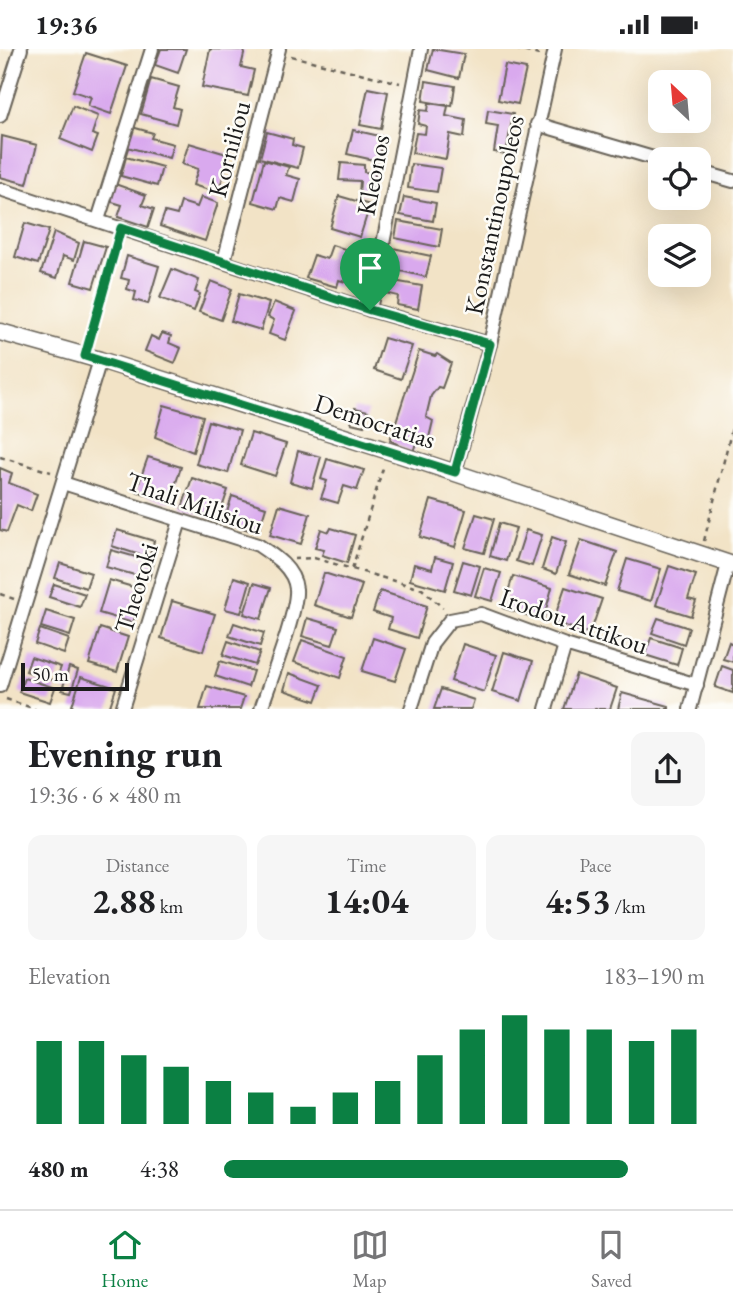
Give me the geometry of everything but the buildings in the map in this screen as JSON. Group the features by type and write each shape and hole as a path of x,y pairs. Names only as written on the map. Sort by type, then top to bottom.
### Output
{"street":[{"path":"0,116 21,49"},
{"path":"98,220 152,49"},
{"name":"Kleonos","path":"370,310 421,49"},
{"name":"Korniliou","path":"223,261 278,51"},
{"name":"Konstantinoupoleos","path":"455,472 490,344 554,54"},
{"path":"537,124 648,156"},
{"path":"711,175 733,181"},
{"path":"0,189 370,310 490,344"},
{"name":"Democratias","path":"0,332 93,358 389,451 731,564"},
{"path":"0,686 64,479 93,358"},
{"name":"Thali Milisiou","path":"64,479 180,521 258,545 284,563 296,588 288,627 261,709"},
{"name":"Theotoki","path":"122,709 180,521"},
{"path":"690,709 731,564"},
{"name":"Irodou Attikou","path":"450,620 481,614 565,645 697,685"},
{"path":"411,709 432,643 450,620"},
{"path":"547,709 565,645"}],"path":[{"path":"515,49 554,54"},
{"path":"278,51 414,86"},
{"path":"93,358 121,228"},
{"path":"700,555 733,424"},
{"path":"352,569 389,451"},
{"path":"0,457 64,479"},
{"path":"284,563 299,557 314,558 422,589 440,604 450,620"},
{"path":"0,697 35,709"}],"route":[{"path":"121,228 370,310 490,344 455,472 85,356 121,228"}]}
